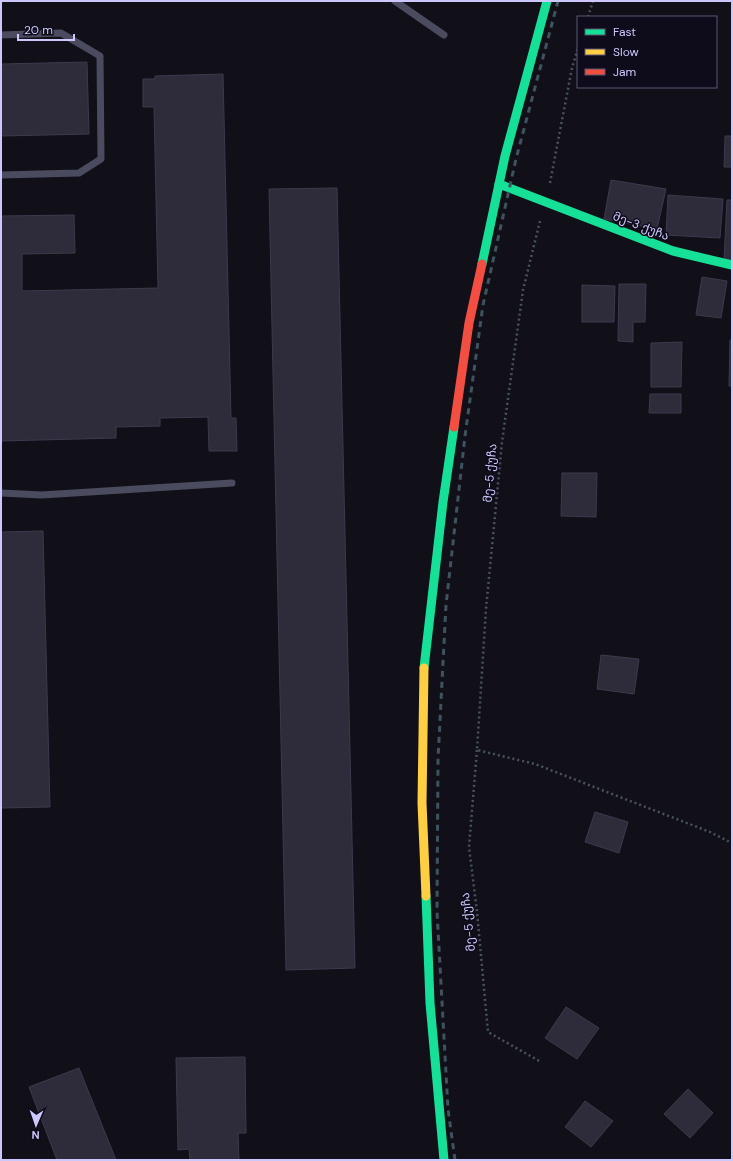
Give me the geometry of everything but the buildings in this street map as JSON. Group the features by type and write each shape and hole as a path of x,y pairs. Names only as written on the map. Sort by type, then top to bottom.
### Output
{"street":[{"path":"444,1160 430,1003 422,826 424,672 443,502 469,323 504,156 547,1"},
{"name":"მე-3 ქუჩა","path":"499,184 673,251 732,265"}],"lane":[{"path":"395,1 444,35"},
{"path":"1,35 61,33 100,56 101,159 79,174 1,175"},
{"path":"1,493 42,496 232,483"}],"path":[{"path":"588,16 593,1"},
{"name":"მე-5 ქუჩა","path":"541,1062 488,1032 477,912 469,847 486,609 502,442 523,290 549,184 572,68 577,51"},
{"path":"477,750 535,764 710,832 732,843"}],"railway":[{"path":"455,1160 448,1109 437,912 438,759 446,605 465,436 483,305 516,159 558,1"}],"traffic: fast":[{"path":"482,264 505,156 547,1"},
{"path":"499,184 673,251 732,265"},
{"path":"424,668 443,502 454,427"},
{"path":"426,896 430,1003 444,1160"}],"traffic: slow":[{"path":"424,668 422,803 426,896"}],"traffic: jam":[{"path":"454,427 469,323 482,264"}]}
